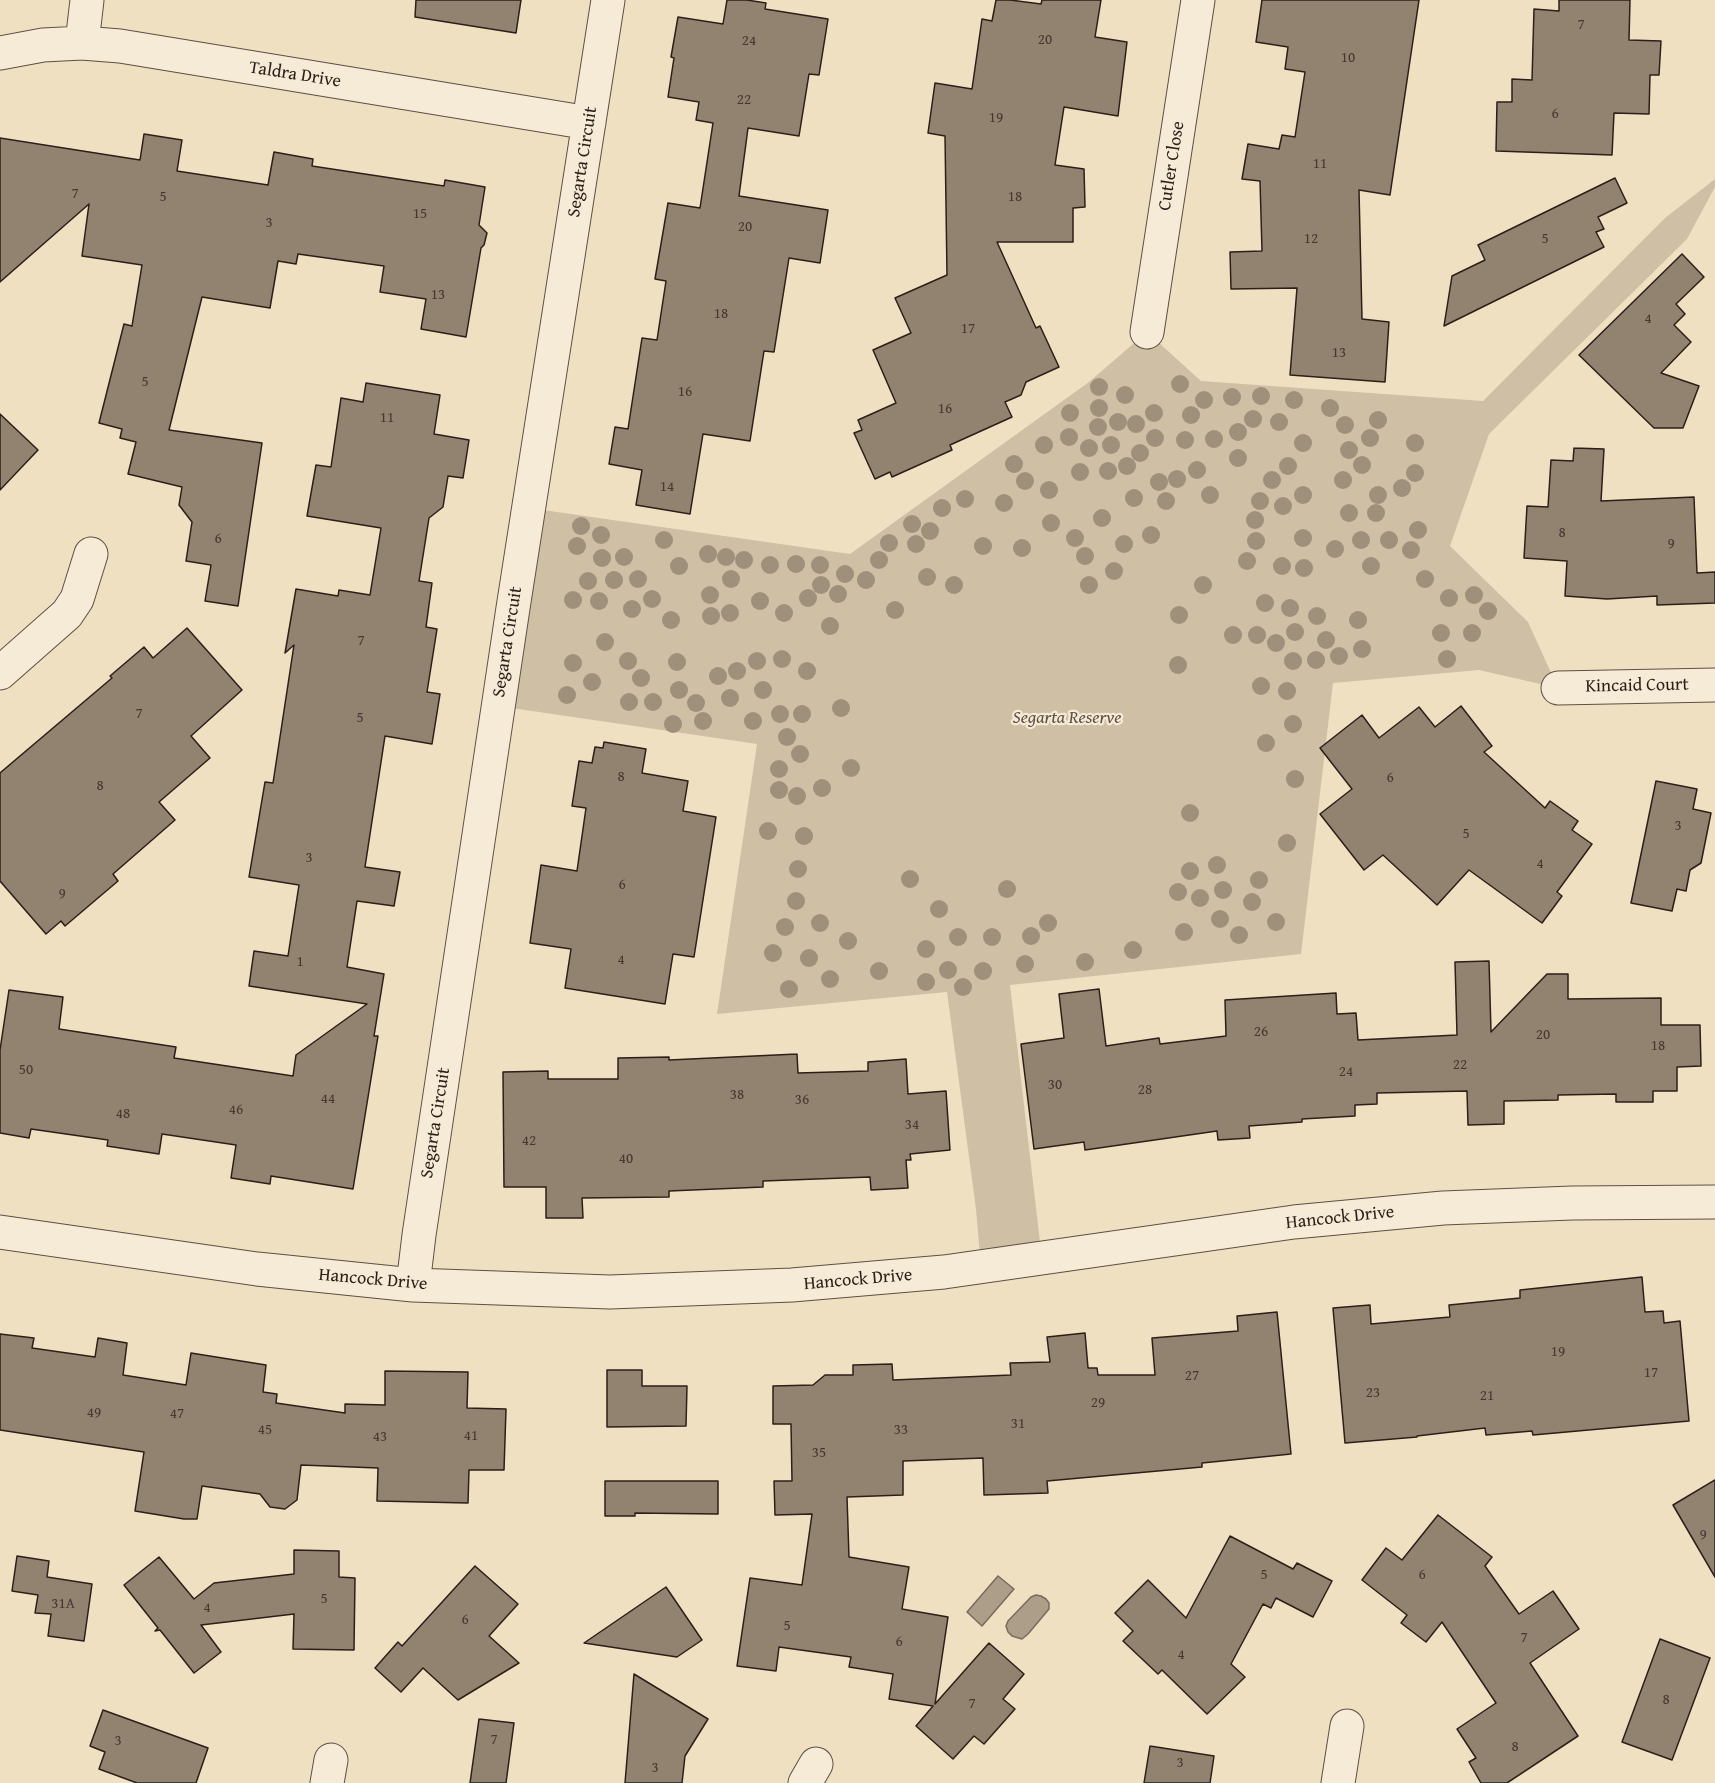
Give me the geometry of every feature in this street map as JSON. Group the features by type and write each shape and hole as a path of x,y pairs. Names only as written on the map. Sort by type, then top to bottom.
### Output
{"street":[{"path":"82,43 87,0"},
{"name":"Segarta Circuit","path":"413,1285 517,586 608,0"},
{"name":"Cutler Close","path":"1147,332 1198,0"},
{"name":"Taldra Drive","path":"0,53 43,45 82,43 120,45 590,123"},
{"path":"0,673 67,614 77,599 91,554"},
{"name":"Kincaid Court","path":"1558,688 1715,684"},
{"name":"Hancock Drive","path":"0,1232 257,1269 413,1285 610,1292 792,1285 963,1270 1294,1222 1443,1209 1572,1203 1715,1202"},
{"path":"1338,1783 1347,1726"}],"green space":[{"name":"Segarta Reserve","path":"1715,179 1715,187 1687,239 1489,434 1450,546 1528,622 1558,688 1479,670 1333,683 1301,954 1010,985 1042,1259 981,1268 976,1209 947,992 717,1014 757,744 498,706 529,508 850,554 1089,382 1147,332 1201,381 1483,401 1665,218"}],"shaded area":[{"path":"998,1576 1014,1589 982,1626 967,1612"},
{"path":"1036,1595 1046,1599 1049,1609 1022,1639 1012,1636 1006,1626 1008,1621 1031,1597"}],"building":[{"path":"416,0 521,0 516,33 415,17"},
{"path":"727,0 766,3 765,9 828,19 819,75 809,74 799,136 748,128 739,196 828,210 820,263 789,258 774,352 764,351 750,441 703,434 690,514 636,505 642,470 609,464 615,427 628,429 642,338 657,340 666,281 655,279 668,203 700,208 713,123 696,120 699,102 668,97 674,58 671,57 678,17 723,24"},
{"path":"996,0 1041,4 1042,0 1101,0 1095,37 1127,42 1118,116 1064,107 1055,165 1084,169 1085,207 1073,208 1073,242 997,242 1036,328 1040,326 1059,367 1026,382 1021,395 1005,402 1012,417 950,445 952,450 892,477 890,472 875,479 854,433 862,430 858,420 896,403 873,350 911,333 895,298 947,275 945,136 928,133 935,83 972,89 982,19 992,21"},
{"path":"1262,0 1419,0 1390,195 1359,190 1362,319 1389,322 1385,382 1290,375 1297,288 1231,289 1230,252 1262,251 1260,181 1242,179 1248,144 1279,149 1282,135 1295,137 1305,72 1285,69 1288,47 1256,42"},
{"path":"1559,0 1630,0 1629,40 1661,41 1659,75 1650,75 1649,114 1614,113 1612,155 1496,151 1497,102 1512,102 1512,79 1532,80 1534,9 1559,11"},
{"path":"144,134 182,140 177,171 268,185 274,152 313,159 312,166 444,186 445,180 485,187 479,225 487,233 481,248 466,337 421,329 426,299 380,292 384,266 298,254 296,264 278,261 270,308 202,297 169,430 262,443 238,606 205,601 211,565 186,561 192,522 179,505 182,487 128,474 136,442 120,438 122,429 99,423 124,324 132,326 142,265 82,256 89,204 0,282 0,138 140,160"},
{"path":"1615,178 1627,203 1598,217 1604,229 1596,232 1604,247 1444,326 1452,276 1485,260 1478,245"},
{"path":"1682,254 1704,277 1676,304 1685,314 1674,325 1691,342 1661,373 1699,386 1683,428 1654,428 1579,355"},
{"path":"366,383 440,395 434,434 469,440 463,478 448,476 443,507 429,518 419,581 432,583 426,627 437,629 427,692 440,694 432,744 385,736 365,867 400,872 394,906 357,901 347,967 384,974 374,1036 378,1036 353,1189 271,1176 270,1184 231,1178 236,1145 162,1134 159,1154 107,1146 108,1140 31,1129 29,1138 0,1133 0,1050 9,990 63,997 59,1029 176,1047 174,1058 293,1076 296,1055 367,1004 249,986 254,951 288,956 299,885 249,877 265,782 273,783 294,645 285,653 296,589 338,596 339,590 370,595 381,528 307,516 316,465 331,467 341,398 363,402"},
{"path":"0,414 38,450 0,490"},
{"path":"1574,448 1604,449 1601,501 1694,497 1697,573 1715,572 1715,603 1657,605 1657,596 1607,599 1565,596 1567,561 1524,558 1527,506 1548,507 1551,460 1573,461"},
{"path":"187,628 242,690 191,736 210,758 159,802 175,820 113,874 118,881 65,926 61,921 46,934 0,881 0,773 112,678 110,676 144,647 153,658"},
{"path":"1461,706 1492,746 1484,752 1545,808 1550,801 1578,821 1572,830 1592,844 1557,892 1562,896 1542,923 1469,870 1437,905 1383,855 1364,870 1320,814 1352,789 1320,748 1362,715 1379,738 1419,707 1435,727"},
{"path":"604,742 646,749 642,773 688,781 683,811 716,817 694,957 673,954 665,1004 565,988 571,949 530,943 541,865 577,871 586,808 572,806 579,761 592,763 595,747 603,748"},
{"path":"1656,781 1697,789 1693,809 1711,813 1701,863 1690,870 1686,891 1677,889 1672,911 1631,903"},
{"path":"1489,961 1491,1032 1547,974 1568,974 1568,999 1661,998 1661,1025 1700,1025 1701,1066 1677,1067 1677,1091 1653,1091 1653,1102 1616,1102 1616,1094 1558,1095 1558,1100 1504,1101 1504,1124 1468,1125 1467,1091 1377,1093 1377,1104 1355,1105 1355,1116 1302,1119 1302,1122 1249,1126 1250,1138 1218,1140 1217,1131 1085,1150 1084,1142 1034,1149 1021,1044 1064,1038 1059,994 1099,989 1106,1046 1159,1038 1160,1044 1226,1036 1225,1000 1336,993 1337,1014 1356,1013 1358,1040 1457,1035 1455,962"},
{"path":"797,1054 798,1073 868,1071 868,1062 906,1059 908,1094 946,1091 950,1150 910,1154 911,1160 906,1160 908,1188 871,1190 870,1177 763,1181 763,1187 669,1191 669,1197 582,1198 583,1218 546,1218 546,1187 504,1187 503,1072 548,1071 548,1079 618,1079 618,1058 669,1057 669,1060"},
{"path":"1642,1277 1645,1312 1663,1311 1664,1323 1680,1321 1689,1421 1533,1435 1532,1431 1486,1435 1485,1428 1345,1443 1333,1308 1370,1305 1371,1324 1450,1317 1449,1305 1520,1298 1520,1290"},
{"path":"1277,1312 1291,1454 1202,1463 1202,1467 1047,1481 1048,1493 984,1495 983,1458 903,1461 903,1495 847,1497 849,1557 909,1567 902,1609 948,1617 935,1704 989,1643 1024,1674 1003,1699 1015,1709 984,1744 974,1736 953,1759 916,1726 933,1706 889,1699 893,1674 849,1667 851,1657 779,1647 776,1671 737,1666 750,1578 802,1585 812,1514 775,1515 774,1481 792,1481 791,1424 773,1424 773,1386 813,1385 825,1375 853,1375 853,1365 892,1364 893,1380 1011,1375 1010,1363 1050,1362 1047,1337 1085,1333 1088,1368 1097,1368 1098,1375 1155,1375 1152,1338 1238,1331 1237,1316"},
{"path":"0,1334 34,1338 32,1348 95,1357 98,1338 127,1343 123,1375 186,1385 191,1353 266,1365 263,1392 277,1394 276,1403 345,1413 345,1404 385,1405 385,1371 468,1372 467,1408 506,1409 504,1470 469,1470 468,1503 377,1501 378,1468 301,1465 297,1500 285,1509 270,1507 260,1494 202,1486 197,1519 135,1511 144,1452 0,1430"},
{"path":"607,1370 642,1370 642,1386 687,1386 686,1426 607,1427"},
{"path":"1715,1480 1715,1577 1673,1505"},
{"path":"605,1481 718,1481 718,1514 635,1513 635,1516 605,1516"},
{"path":"1438,1515 1492,1557 1485,1566 1519,1614 1553,1591 1579,1629 1530,1663 1578,1736 1507,1783 1481,1783 1469,1762 1476,1758 1457,1729 1496,1703 1442,1622 1426,1642 1401,1623 1407,1615 1362,1580 1386,1548 1402,1560"},
{"path":"1230,1536 1293,1569 1297,1563 1332,1581 1313,1617 1276,1598 1271,1608 1263,1604 1231,1664 1245,1677 1207,1714 1162,1670 1158,1674 1123,1641 1133,1631 1115,1613 1148,1580 1186,1618"},
{"path":"294,1550 339,1551 339,1577 355,1578 354,1650 293,1649 294,1614 201,1625 221,1652 194,1673 160,1630 155,1631 158,1628 124,1585 159,1557 194,1599 214,1583 294,1574"},
{"path":"17,1556 49,1561 47,1577 92,1584 84,1641 48,1636 51,1614 35,1613 38,1595 12,1591"},
{"path":"475,1566 518,1604 489,1636 519,1663 458,1700 423,1668 401,1692 375,1668 398,1642 402,1646"},
{"path":"666,1587 702,1640 677,1657 584,1643"},
{"path":"1660,1639 1710,1658 1672,1760 1622,1742"},
{"path":"634,1674 708,1719 685,1756 682,1783 625,1783"},
{"path":"103,1710 208,1748 196,1783 137,1783 99,1769 105,1752 90,1746"},
{"path":"479,1719 514,1723 506,1783 470,1783"},
{"path":"1150,1746 1214,1756 1210,1783 1144,1783"}]}
